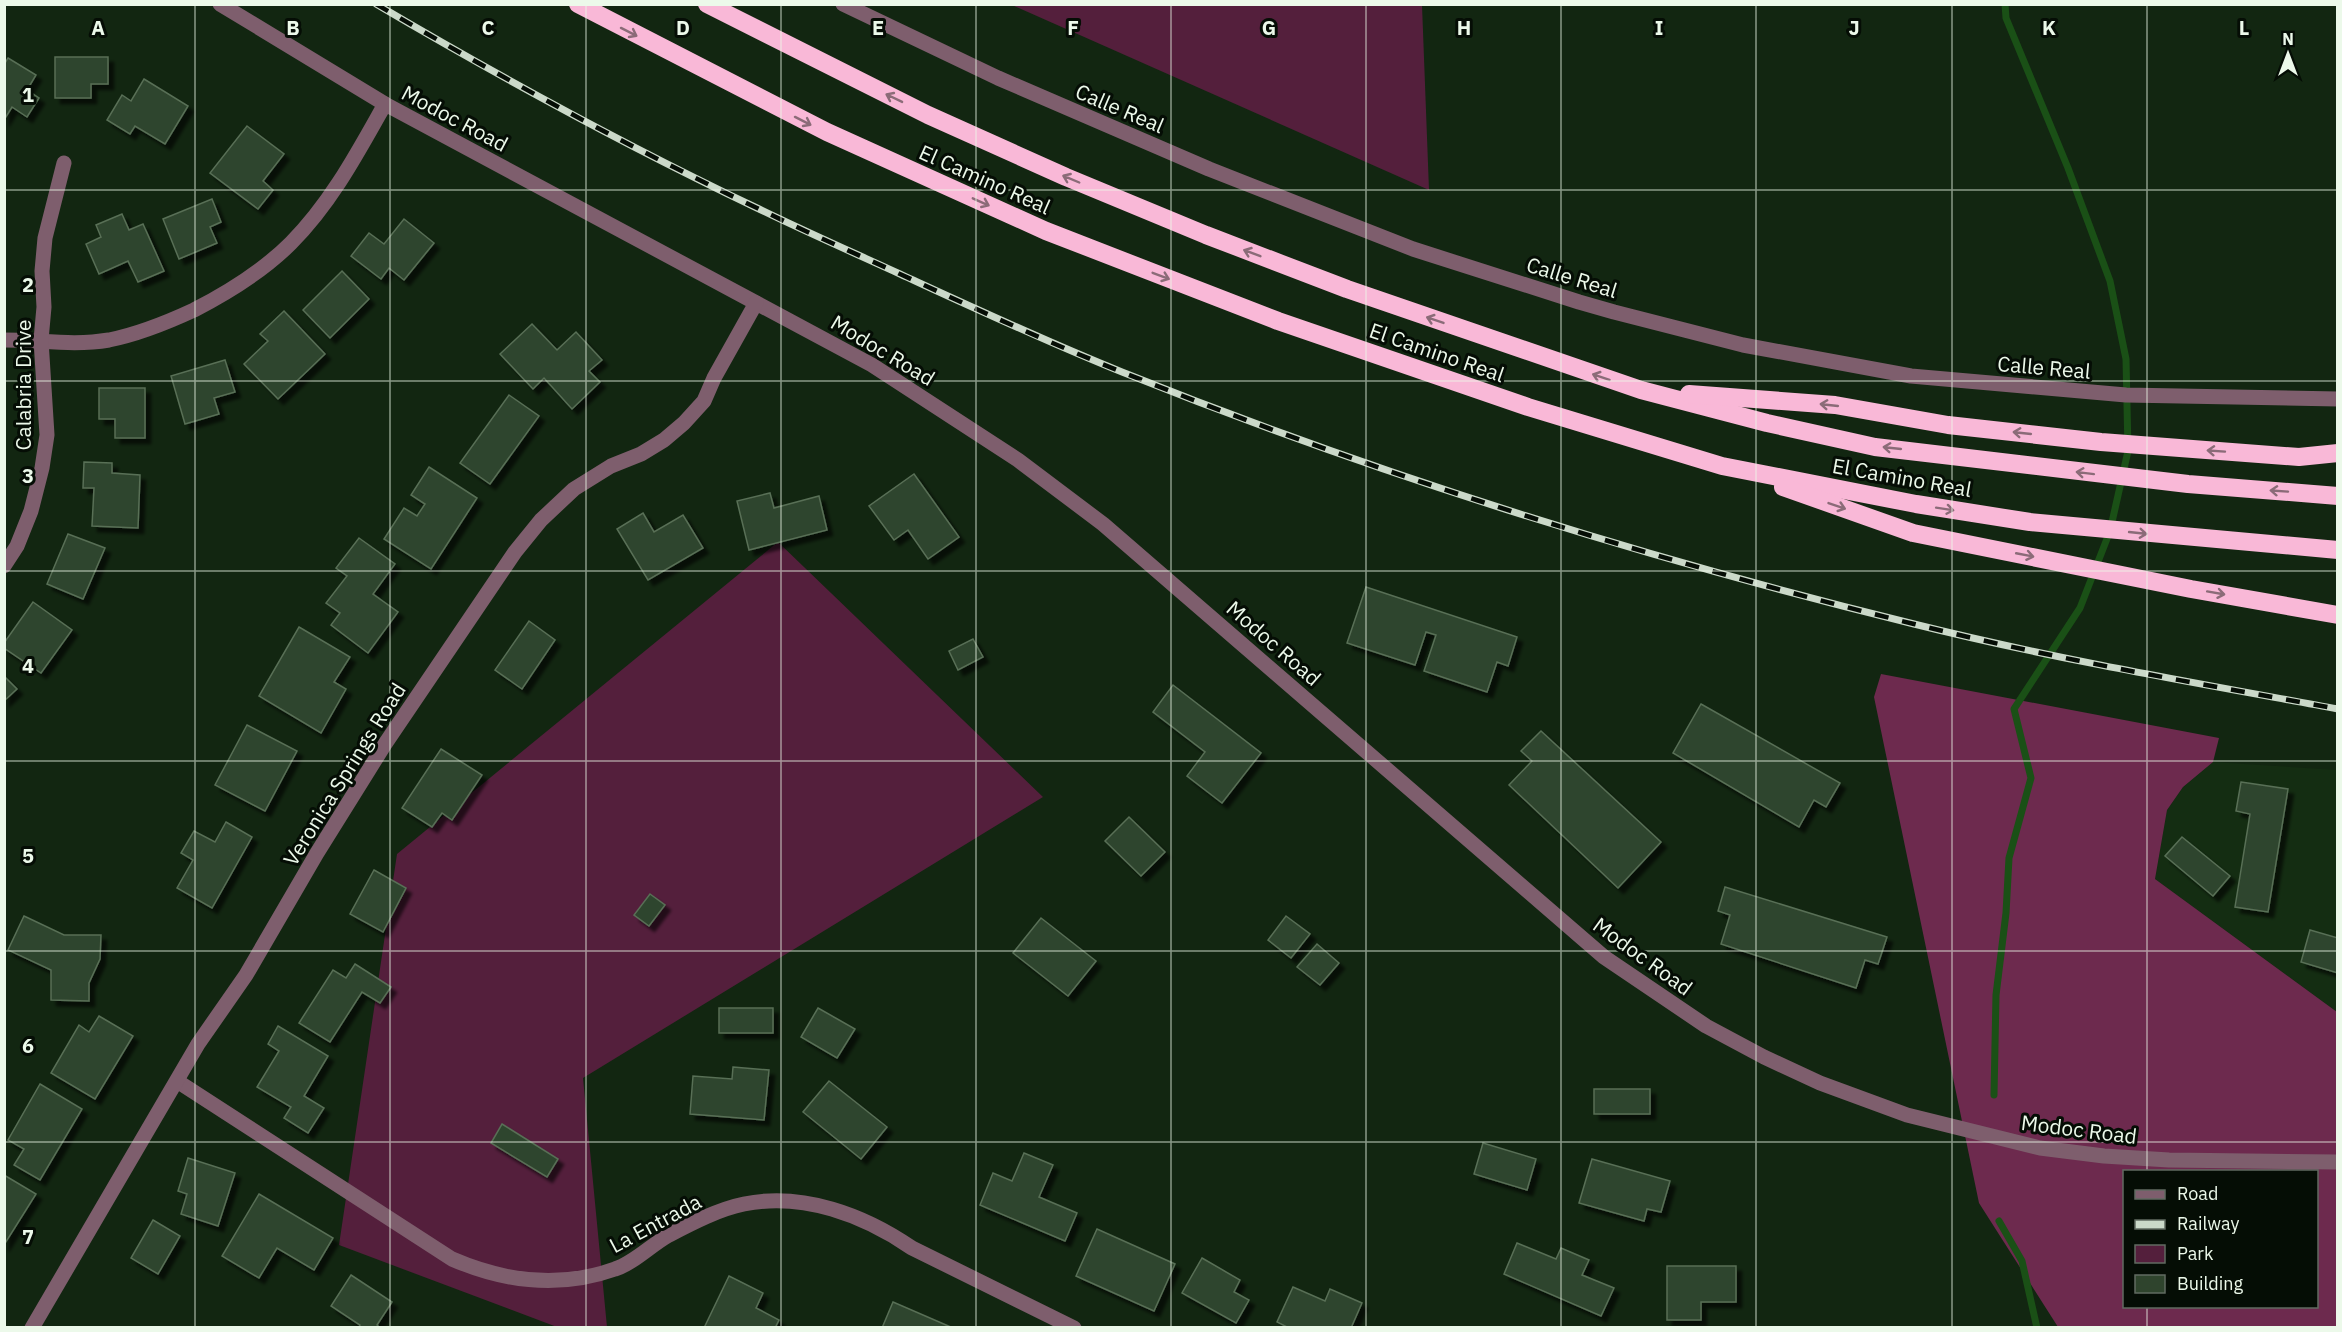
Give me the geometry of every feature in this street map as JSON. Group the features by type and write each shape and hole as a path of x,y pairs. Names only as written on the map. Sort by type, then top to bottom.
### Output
{"highway":[{"name":"El Camino Real","path":"578,4 827,132 1046,231 1278,321 1528,407 1722,466 1916,504 2030,522 2337,550"},
{"name":"El Camino Real","path":"707,4 928,115 1066,177 1206,235 1347,289 1641,390 1767,423 1875,447 2153,480 2337,496"},
{"path":"1641,390 1835,405 1948,425 2101,442 2299,457 2337,453"},
{"path":"1722,466 1913,533 2192,589 2337,615"}],"street":[{"name":"Modoc Road","path":"220,4 385,104 872,365 1018,460 1094,517 1604,957 1706,1026 1820,1083 1896,1111 1985,1136 2040,1148 2104,1156 2169,1160 2337,1162"},
{"name":"Calle Real","path":"843,4 1009,83 1209,169 1413,249 1579,303 1743,345 1911,375 2126,395 2337,399"},
{"path":"4,339 70,344 108,340 145,332 222,296 254,275 291,243 332,193 385,104"},
{"name":"Calabria Drive","path":"4,566 17,546 31,511 42,468 47,435 41,340 44,307 42,271 45,238 64,163"},
{"name":"Veronica Springs Road","path":"32,1328 198,1044 246,975 317,853 385,744 515,552 541,520 574,489 611,466 641,454 664,440 684,423 704,401 714,378 756,303"},
{"name":"La Entrada","path":"177,1081 452,1259 478,1271 520,1280 548,1282 576,1280 618,1269 667,1236 741,1204 802,1203 837,1210 860,1218 892,1234 912,1248 1074,1328"}],"shaded area":[{"path":"1881,674 2219,738 2213,762 2183,787 2167,810 2155,879 2337,1012 2337,1327 2058,1327 1979,1203 1874,697"},
{"path":"2213,762 2337,770 2337,1012 2155,879 2167,810 2183,787"}],"green space":[{"path":"1012,5 1422,5 1429,190"},
{"path":"778,542 1043,797 583,1078 607,1327 557,1327 339,1245 397,854"}],"building":[{"path":"55,57 108,57 108,84 91,84 91,98 55,98"},
{"path":"8,58 36,75 27,90 39,98 27,117 12,107 4,120 4,65"},
{"path":"144,79 188,106 165,144 135,126 130,134 107,120 122,95 131,101"},
{"path":"247,126 284,154 263,181 273,190 258,209 210,173"},
{"path":"212,199 221,222 210,227 217,243 179,259 163,219"},
{"path":"122,214 129,230 143,224 164,271 138,282 128,261 99,274 86,244 101,237 96,225"},
{"path":"404,219 434,243 404,280 389,268 381,279 351,256 369,233 384,244"},
{"path":"342,271 369,299 330,338 303,310"},
{"path":"284,311 325,354 278,399 244,364 268,341 260,334"},
{"path":"532,324 557,350 576,332 602,360 589,371 600,382 572,409 544,378 533,389 500,354"},
{"path":"225,360 235,392 214,398 219,414 185,424 171,376"},
{"path":"99,388 145,388 145,438 115,438 115,419 99,419"},
{"path":"509,395 539,416 490,484 460,463"},
{"path":"84,462 112,463 112,473 140,475 138,528 92,526 94,488 83,488"},
{"path":"429,467 477,498 431,569 384,539 404,508 417,516 425,504 411,495"},
{"path":"914,474 959,537 928,559 908,530 894,540 869,506"},
{"path":"770,493 774,508 819,496 827,530 749,550 737,501"},
{"path":"643,513 654,532 683,515 703,548 648,580 617,529"},
{"path":"68,534 105,548 83,599 47,584"},
{"path":"359,538 395,564 373,594 398,612 368,653 331,625 340,613 326,603 347,576 336,568"},
{"path":"1366,587 1517,637 1508,666 1497,662 1487,692 1424,671 1436,635 1426,632 1415,665 1347,643"},
{"path":"33,602 72,630 41,673 4,648 4,643"},
{"path":"529,621 555,640 522,689 495,670"},
{"path":"299,627 350,657 334,682 346,689 321,733 259,696"},
{"path":"973,639 983,657 958,670 949,651"},
{"path":"4,676 17,689 4,701"},
{"path":"1173,685 1261,753 1222,803 1187,776 1205,752 1153,712"},
{"path":"1701,704 1840,783 1826,807 1814,800 1799,827 1673,753"},
{"path":"247,725 297,751 265,811 215,785"},
{"path":"1541,731 1661,842 1618,888 1509,785 1532,761 1521,751"},
{"path":"441,749 482,775 452,820 442,813 432,827 402,808"},
{"path":"2241,782 2288,789 2268,912 2235,907 2250,814 2236,811"},
{"path":"1129,817 1165,852 1141,876 1105,841"},
{"path":"226,822 252,837 212,908 177,888 193,860 181,853 194,831 215,842"},
{"path":"2182,837 2230,876 2213,896 2165,856"},
{"path":"374,870 406,888 383,932 350,914"},
{"path":"1725,887 1887,937 1878,964 1865,960 1856,988 1721,944 1730,915 1718,911"},
{"path":"650,894 665,905 649,926 634,915"},
{"path":"24,916 64,935 101,935 100,959 89,983 89,1001 51,1000 51,970 8,950"},
{"path":"1286,916 1310,934 1291,958 1268,940"},
{"path":"1041,918 1096,961 1068,996 1013,953"},
{"path":"2310,930 2338,938 2338,973 2301,962"},
{"path":"1317,944 1339,963 1320,985 1297,967"},
{"path":"355,964 391,987 380,1003 362,992 330,1042 299,1023 333,970 346,978"},
{"path":"719,1008 773,1008 773,1033 719,1033"},
{"path":"818,1008 855,1029 837,1058 801,1037"},
{"path":"99,1016 133,1036 95,1099 51,1073 79,1025 89,1032"},
{"path":"278,1026 328,1056 304,1096 324,1108 308,1133 284,1118 291,1107 257,1087 279,1051 268,1044"},
{"path":"733,1067 769,1070 764,1120 690,1114 693,1076 732,1079"},
{"path":"829,1081 887,1127 861,1159 803,1112"},
{"path":"40,1084 82,1109 40,1180 14,1165 24,1149 8,1140"},
{"path":"1594,1089 1650,1089 1650,1114 1594,1114"},
{"path":"502,1124 558,1159 547,1177 491,1143"},
{"path":"1483,1143 1536,1159 1527,1190 1474,1174"},
{"path":"1024,1153 1053,1165 1039,1197 1077,1213 1065,1241 980,1205 993,1173 1012,1181"},
{"path":"188,1158 235,1173 218,1226 181,1214 187,1194 178,1191"},
{"path":"1592,1159 1670,1181 1661,1212 1647,1209 1644,1221 1579,1203"},
{"path":"4,1175 36,1194 4,1245"},
{"path":"259,1194 333,1238 314,1270 277,1248 259,1278 222,1256"},
{"path":"153,1220 180,1236 158,1274 131,1258"},
{"path":"1097,1229 1175,1264 1154,1311 1076,1276"},
{"path":"1517,1243 1556,1259 1561,1248 1589,1260 1582,1275 1614,1288 1601,1316 1504,1274"},
{"path":"1202,1258 1240,1280 1234,1292 1249,1300 1236,1323 1182,1293"},
{"path":"1667,1266 1736,1266 1736,1302 1701,1302 1701,1320 1667,1320"},
{"path":"351,1275 392,1302 377,1325 380,1328 359,1328 360,1325 331,1306"},
{"path":"729,1276 763,1293 756,1308 779,1320 775,1328 704,1328"},
{"path":"1293,1287 1325,1301 1330,1289 1362,1303 1351,1328 1289,1328 1277,1322"},
{"path":"893,1302 953,1328 882,1328"}],"waterway":[{"path":"1994,1095 1996,995 2006,913 2009,858 2031,778 2014,709 2080,608 2110,531 2128,451 2126,359 2110,281 2068,168 2006,18 2005,4"},
{"path":"1999,1221 2022,1261 2037,1328"}],"railway":[{"path":"376,4 564,110 792,225 1094,361 1316,446 1415,480 1613,542 1914,624 2125,670 2338,709"}]}
